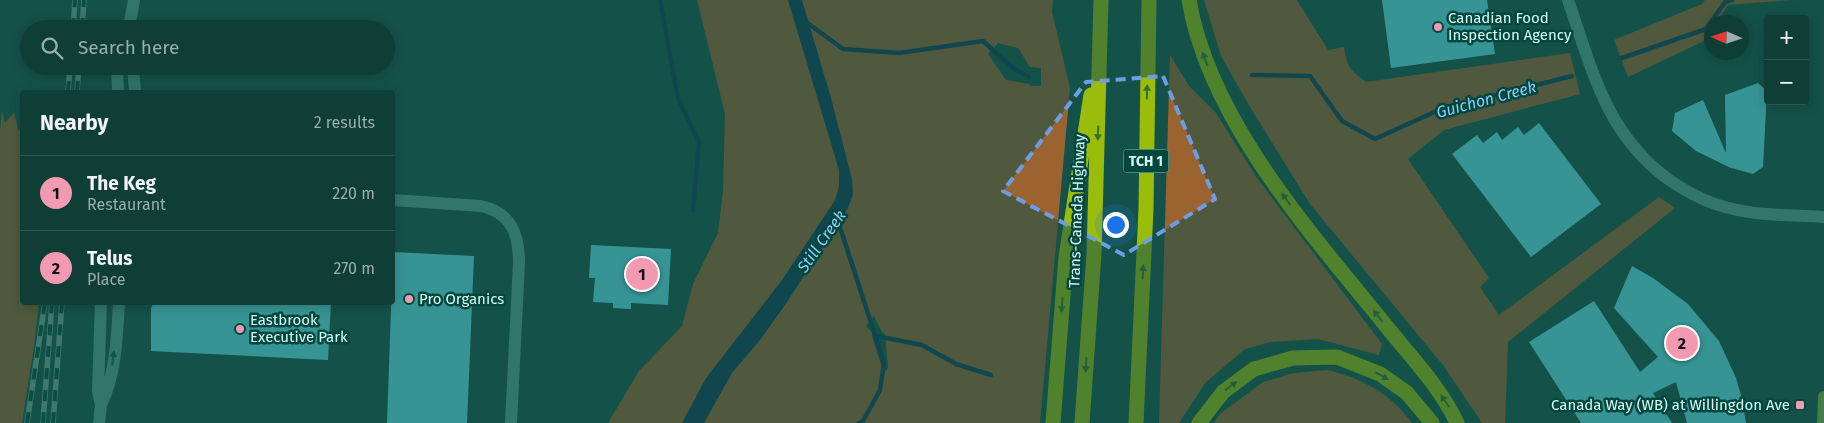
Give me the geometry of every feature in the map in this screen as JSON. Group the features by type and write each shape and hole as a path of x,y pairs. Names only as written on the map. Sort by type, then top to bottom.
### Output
{"highway":[{"name":"Trans-Canada Highway","path":"1082,423 1094,254 1101,0"},
{"name":"TCH 1","path":"1136,423 1146,209 1149,0"},
{"path":"1189,0 1205,60 1223,101 1263,168 1315,238 1430,381 1452,412 1457,423"},
{"path":"1053,423 1066,257 1101,32"},
{"path":"1199,423 1223,392 1254,370 1293,358 1337,357 1380,374 1407,393 1432,423"}],"main road":[{"path":"1823,423 1824,397"}],"street":[{"path":"130,20 134,0"},
{"path":"1568,0 1607,107 1630,143 1651,166 1695,196 1722,206 1748,212 1824,216"},
{"path":"117,75 118,90"},
{"path":"134,75 135,90"},
{"path":"395,200 473,205 489,208 503,216 513,229 519,244 520,264 511,423"},
{"path":"101,305 98,391 101,405"},
{"path":"99,423 101,405 108,389 112,370 119,305"}],"highlighted area":[{"path":"1163,76 1215,199 1124,255 1003,191 1086,82"}],"shaded area":[{"path":"697,0 1053,0 1052,12 1070,88 1040,423 608,423 639,371 682,326 693,284 718,233 723,191 725,114","holes":["998,43 1018,48 1030,67 1041,68 1041,86 1030,86 1029,84 1006,80 988,54","874,316 882,332 885,334 888,368 886,371 882,368 872,332 866,326"]},
{"path":"1204,0 1297,0 1328,50 1344,47 1350,68 1366,82 1570,53 1580,94 1444,130 1408,159 1489,278 1480,287 1499,315 1659,197 1675,208 1508,342 1505,423 1482,423 1443,365 1310,204 1221,56"},
{"path":"1705,0 1791,0 1728,5 1722,15 1704,15 1704,41 1628,77 1614,40 1702,4"},
{"path":"1170,55 1189,86 1216,113 1257,178 1382,344 1379,355 1318,339 1271,342 1245,349 1206,382 1179,423 1159,423"},
{"path":"2,111 5,123 14,112 20,132 20,305 39,305 22,423 0,423 0,131"},
{"path":"1327,370 1340,373 1375,389 1395,404 1412,423 1214,423 1220,414 1263,382 1294,373"}],"water":[{"name":"Still Creek","path":"788,0 802,0 831,98 852,179 853,194 848,208 785,305 760,340 732,373 704,423 682,423 706,378 782,280 835,200 839,186 839,170"}],"building":[{"name":"Canadian Food Inspection Agency","path":"1382,0 1487,0 1495,54 1391,68"},
{"path":"1758,83 1764,88 1764,105 1766,105 1763,167 1753,174 1733,169 1696,151 1672,131 1675,113 1703,100 1726,153 1725,95"},
{"path":"1539,123 1601,204 1531,257 1452,154 1477,135 1483,143 1497,132 1502,140 1518,127 1524,135"},
{"path":"591,245 671,249 668,305 631,303 631,309 613,308 613,303 593,302 595,278 589,278"},
{"path":"395,252 474,256 467,423 387,423 391,305 395,305"},
{"path":"1632,266 1653,278 1688,304 1719,341 1736,378 1746,423 1687,423 1676,382 1653,393 1672,423 1581,423 1529,342 1594,301 1640,372 1658,357 1614,308"},
{"name":"Eastbrook Executive Park","path":"152,305 331,305 328,360 151,351"}],"waterway":[{"path":"660,0 678,98 699,142 693,210"},
{"name":"Guichon Creek","path":"1622,58 1706,29 1725,2 1732,0"},
{"name":"Guichon Creek","path":"806,22 843,49 899,53 983,41 1014,69 1029,77"},
{"name":"Guichon Creek","path":"1252,75 1310,76 1342,121 1375,139 1441,109 1572,76"},
{"name":"Still Creek","path":"838,221 884,363 880,390 863,421 859,423"},
{"path":"876,336 922,345 956,364 991,375"}],"railway":[{"path":"74,20 75,0"},
{"path":"83,20 84,0"},
{"path":"68,90 69,75"},
{"path":"77,90 78,75"},
{"path":"27,423 45,305"},
{"path":"43,423 52,305"},
{"path":"53,423 62,305"}],"place":[{"name":"Canadian Food Inspection Agency","path":"1438,27"},
{"name":"The Keg","path":"642,274"},
{"name":"Pro Organics","path":"409,299"},
{"name":"Eastbrook Executive Park","path":"240,329"},
{"name":"Telus","path":"1682,343"},
{"name":"Canada Way (WB) at Willingdon Ave","path":"1800,405"}]}
